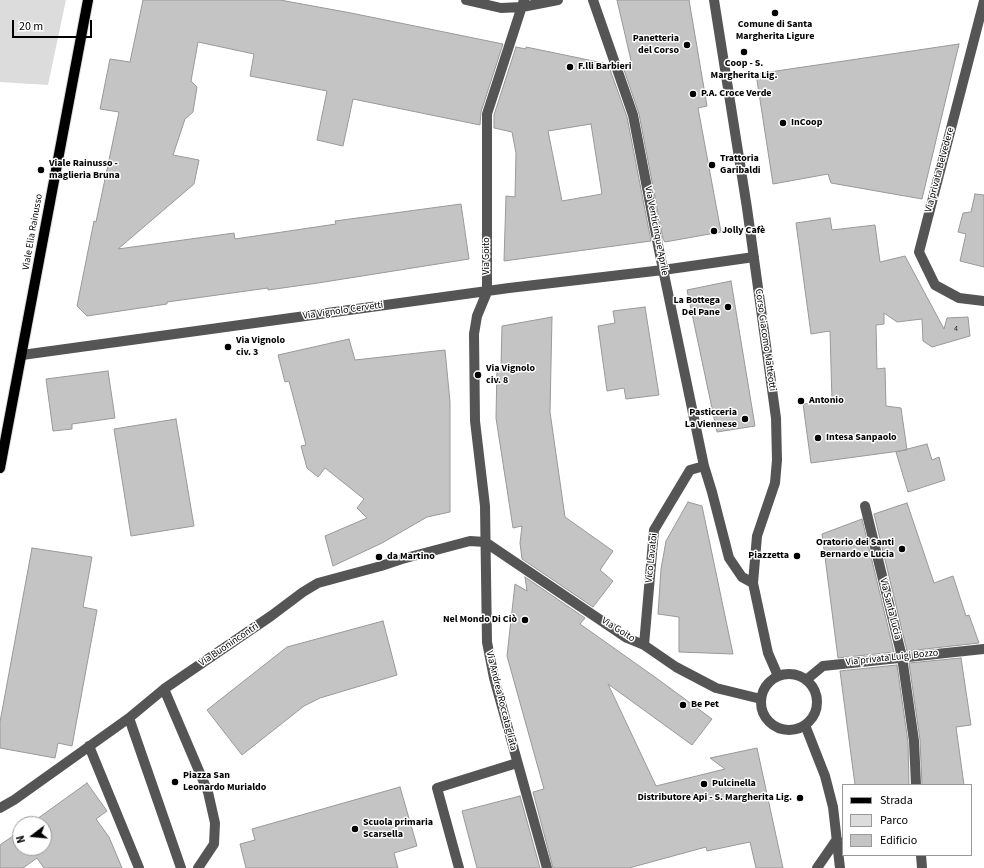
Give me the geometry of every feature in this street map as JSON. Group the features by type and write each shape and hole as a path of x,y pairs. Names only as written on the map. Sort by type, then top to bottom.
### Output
{"main road":[{"name":"Viale Elia Rainusso","path":"0,468 88,0"}],"street":[{"path":"466,0 501,8 558,0"},
{"name":"Via Venticinque Aprile","path":"593,0 633,115 663,270 704,466 729,558 742,576 753,583"},
{"name":"Corso Giacomo Matteotti","path":"714,0 754,257 776,418 777,460 775,483 757,536 753,583 768,653 778,676"},
{"name":"Via privata Belvedere","path":"984,1 919,252 935,285 959,298 984,300"},
{"name":"Via Goito","path":"485,506 475,421 474,334 477,316 487,292 487,114 523,4"},
{"name":"Via Vignolo Cervetti","path":"22,355 754,257"},
{"name":"Vico Lavatoi","path":"644,645 654,530 690,470 704,466"},
{"name":"Via Andrea Roccatagliata","path":"485,506 487,642 494,678 547,868"},
{"name":"Via Santa Lucia","path":"865,506 902,657 914,741 916,784"},
{"name":"Via Buonincontri","path":"0,808 14,800 129,718 164,689 318,583 402,559 470,542 485,542"},
{"name":"Via Goito","path":"485,542 627,638 644,645 676,667 716,688 761,699"},
{"name":"Via privata Luigi Bozzo","path":"806,680 823,666 984,649"},
{"path":"787,674 797,675 806,680 813,688 816,698 816,708 812,718 805,725 797,729 778,729 770,724 764,717 761,708 763,689 778,676 787,674"},
{"path":"164,689 208,792 215,823 214,844 198,868"},
{"path":"129,718 181,868"},
{"path":"805,725 825,776 833,807 840,868"},
{"path":"89,746 139,868"},
{"path":"459,868 437,788 517,763"},
{"path":"817,868 837,839"},
{"path":"921,856 922,868"}],"green space":[{"path":"0,0 66,0 48,85 0,82"}],"building":[{"path":"143,0 280,0 503,44 481,112 480,125 353,99 343,146 317,140 327,91 250,76 254,54 198,42 191,81 197,87 193,112 185,119 173,155 199,160 194,184 118,249 234,233 235,239 336,224 335,221 461,204 469,259 318,283 268,290 268,288 167,302 167,304 87,316 77,306 94,221 96,222 119,112 100,109 110,59 130,62"},
{"path":"617,0 689,0 707,106 698,108 721,232 665,242 663,239 639,114 623,67 633,69"},
{"path":"959,44 922,199 831,183 828,174 773,184 756,74"},
{"path":"516,47 526,49 526,47 608,64 627,117 651,241 504,261 506,196 515,197 516,153 512,132 494,128 494,115","holes":["591,124 602,194 562,201 548,131"]},
{"path":"975,194 984,195 984,267 960,261 966,234 958,232 963,213 971,212"},
{"path":"830,218 832,230 875,225 880,262 905,256 944,329 947,318 968,317 970,336 932,347 923,341 922,319 897,322 884,313 884,324 876,325 877,369 885,368 886,406 901,408 907,450 811,463 803,404 832,401 830,331 811,334 796,223"},
{"path":"731,281 755,426 717,432 687,290"},
{"path":"645,307 659,395 626,399 624,388 607,391 598,326 615,323 613,311"},
{"path":"552,317 550,412 565,517 613,551 600,570 613,581 593,607 522,559 520,543 522,526 513,528 496,418 497,367 501,366 502,326"},
{"path":"349,339 355,360 445,350 450,402 450,512 427,517 382,543 333,566 325,536 367,518 357,508 364,499 325,468 318,477 307,468 301,446 306,445 289,381 285,382 278,355"},
{"path":"108,371 115,418 72,424 72,429 53,431 46,379"},
{"path":"176,419 194,526 131,536 114,429"},
{"path":"927,444 932,460 939,457 945,480 908,492 896,452"},
{"path":"688,502 702,506 733,654 679,652 679,617 658,614 661,569 666,541"},
{"path":"907,503 934,583 953,576 966,616 969,615 979,643 907,651 874,514"},
{"path":"862,519 894,652 838,658 822,534"},
{"path":"32,548 92,557 83,607 97,610 72,746 58,743 55,758 0,748 0,722"},
{"path":"525,577 585,618 580,624 712,719 692,745 608,684 656,786 725,769 710,758 757,748 783,868 756,868 750,842 707,851 706,847 629,868 553,868 533,792 544,789 507,656 515,584 527,591"},
{"path":"383,621 397,675 320,698 304,706 242,755 207,710 287,647"},
{"path":"961,658 971,725 956,727 964,784 922,784 920,740 909,663"},
{"path":"897,665 908,742 909,784 855,784 840,671"},
{"path":"87,783 107,811 96,819 109,837 122,868 44,868 37,858 23,868 0,868 0,845 12,837 12,856 52,856 52,816 41,816"},
{"path":"400,787 417,846 394,853 398,868 246,868 240,844 255,840 252,829"},
{"path":"520,796 540,868 477,868 462,811"}],"place":[{"name":"Comune di Santa Margherita Ligure","path":"775,13"},
{"name":"Panetteria del Corso","path":"687,45"},
{"name":"Coop - S. Margherita Lig.","path":"744,52"},
{"name":"F.lli Barbieri","path":"570,67"},
{"name":"P.A. Croce Verde","path":"693,94"},
{"name":"InCoop","path":"783,123"},
{"name":"Trattoria Garibaldi","path":"712,165"},
{"name":"Viale Rainusso - maglieria Bruna","path":"41,170"},
{"name":"Jolly Cafè","path":"714,231"},
{"name":"La Bottega Del Pane","path":"728,307"},
{"name":"Via Vignolo civ. 3","path":"228,347"},
{"name":"Via Vignolo civ. 8","path":"478,375"},
{"name":"Antonio","path":"801,401"},
{"name":"Pasticceria La Viennese","path":"745,419"},
{"name":"Intesa Sanpaolo","path":"818,438"},
{"name":"Oratorio dei Santi Bernardo e Lucia","path":"902,549"},
{"name":"Piazzetta","path":"797,556"},
{"name":"da Martino","path":"379,557"},
{"name":"Nel Mondo Di Ciò","path":"525,620"},
{"name":"Be Pet","path":"683,705"},
{"name":"Piazza San Leonardo Murialdo","path":"175,782"},
{"name":"Pulcinella","path":"704,784"},
{"name":"Distributore Api - S. Margherita Lig.","path":"800,798"},
{"name":"Scuola primaria Scarsella","path":"355,829"}]}
